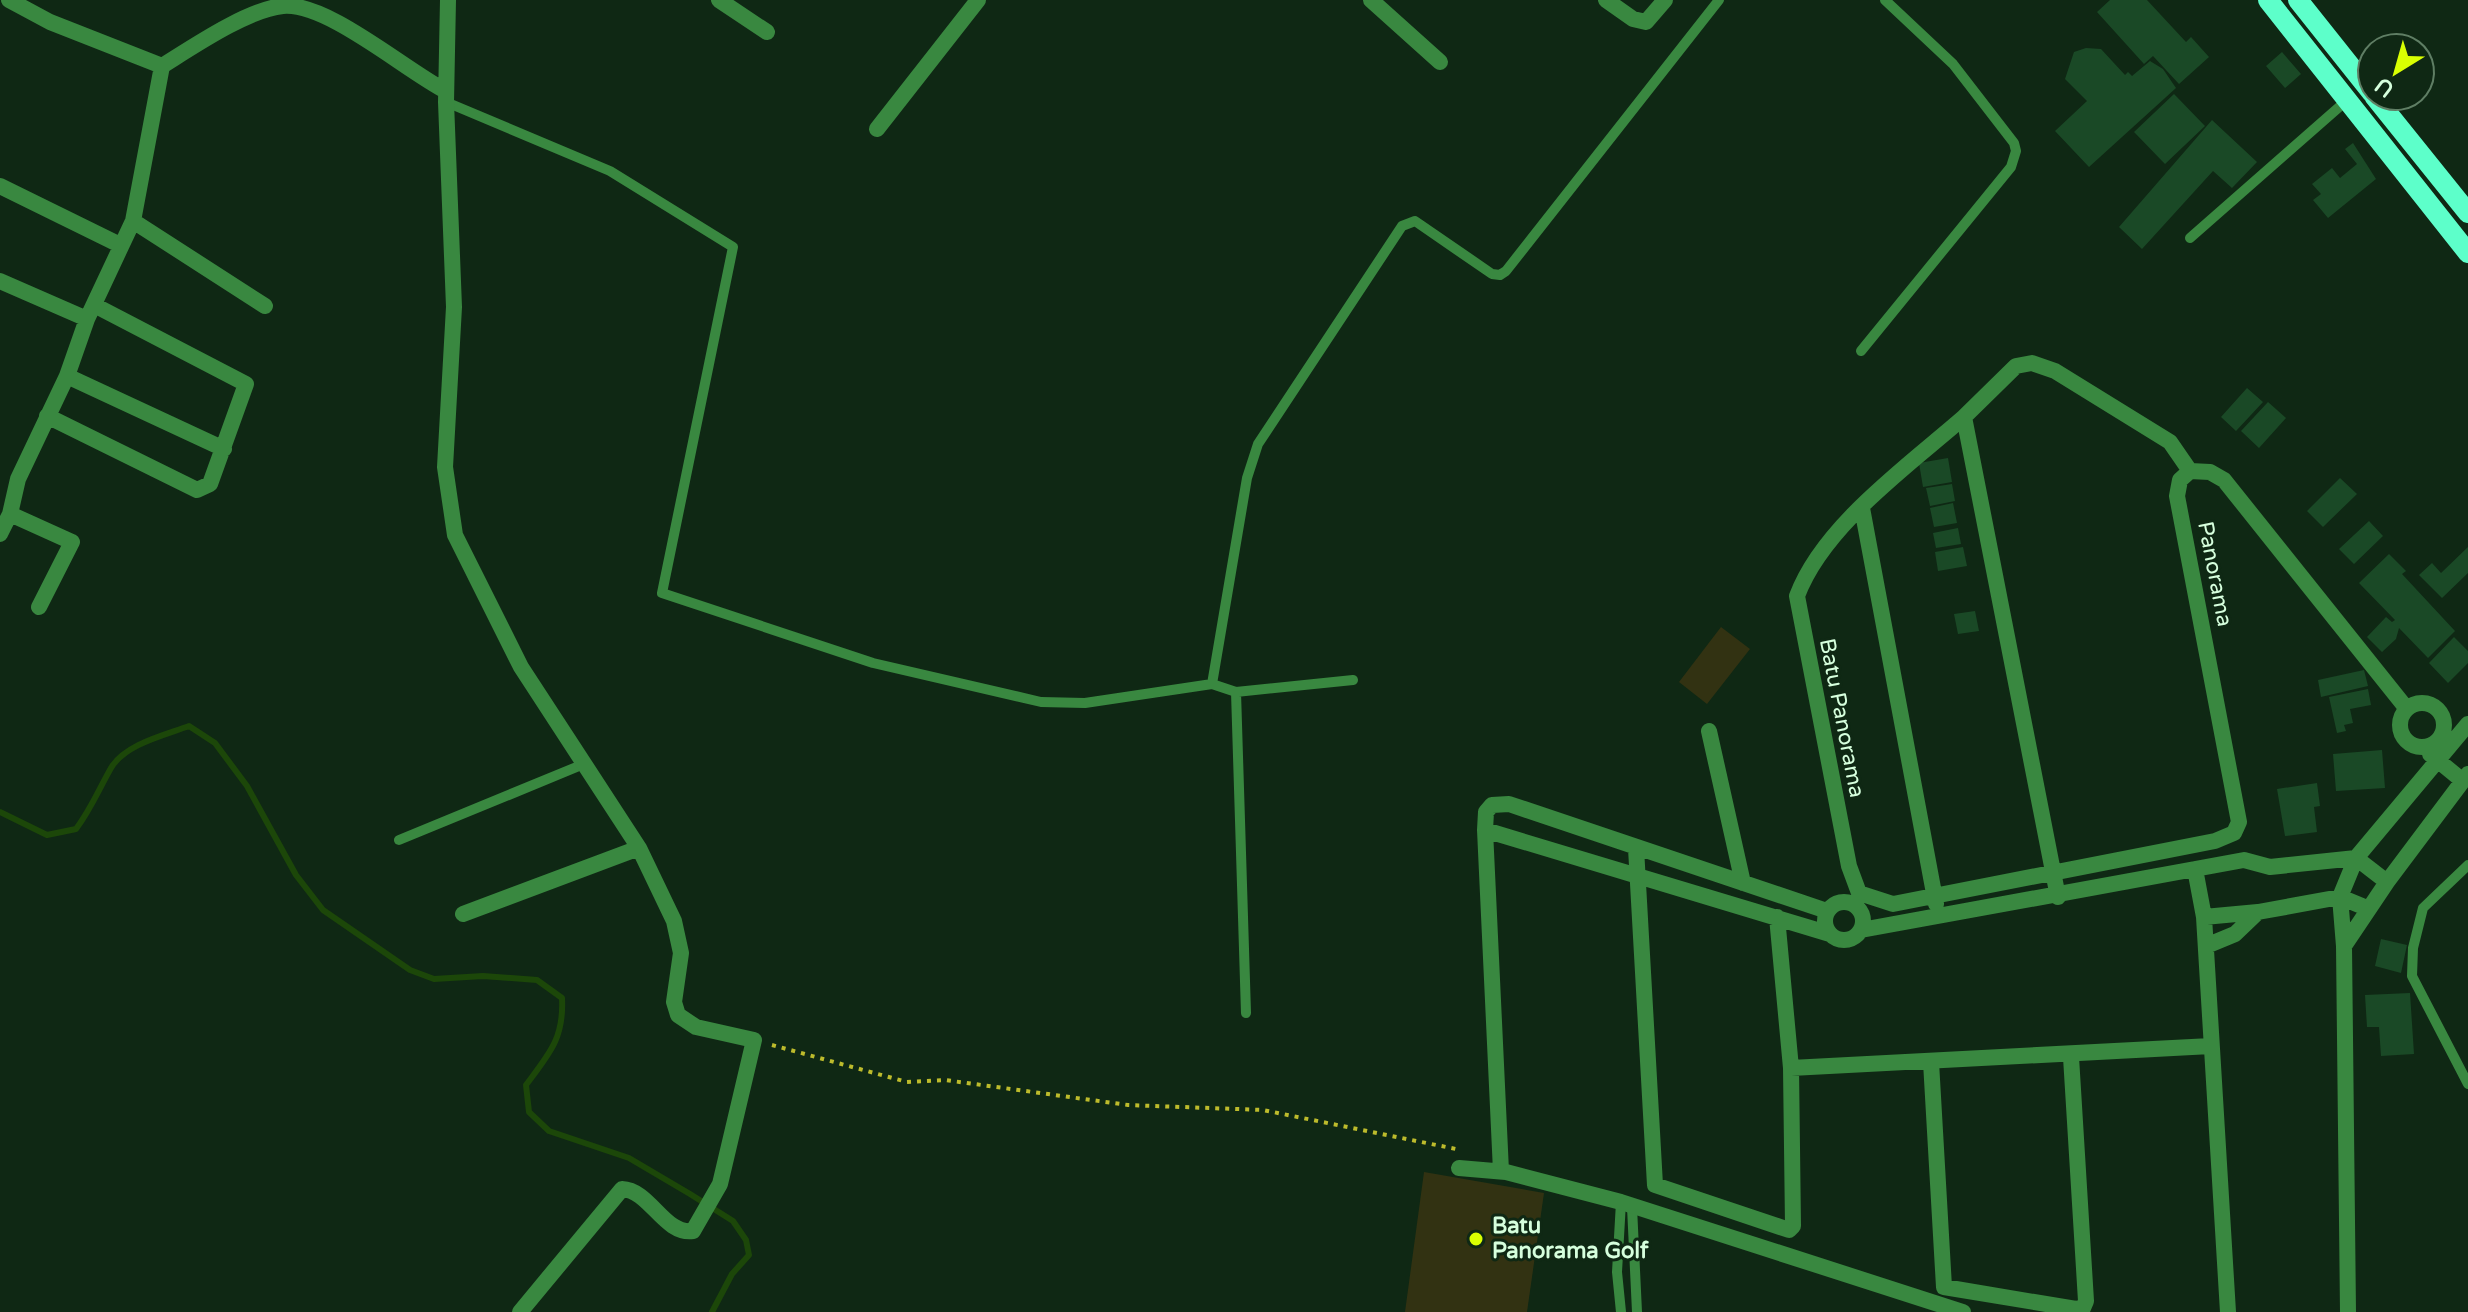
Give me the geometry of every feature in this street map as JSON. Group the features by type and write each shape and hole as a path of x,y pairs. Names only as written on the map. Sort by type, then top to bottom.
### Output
{"main road":[{"path":"2268,0 2468,253"},
{"path":"2298,0 2356,73"},
{"path":"2387,112 2468,213"}],"street":[{"path":"9,0 100,44 162,66"},
{"path":"448,0 446,96 454,307 445,467 455,535 521,667 639,848 679,937 681,953 674,1002 678,1015 696,1027 754,1040 720,1184 693,1231 679,1230 635,1193 622,1189 520,1312"},
{"path":"719,0 767,32"},
{"path":"877,129 978,0"},
{"path":"1371,0 1440,62"},
{"path":"1606,0 1633,19 1646,22 1665,0"},
{"path":"0,534 10,514 18,479 67,376 120,245 133,221 162,66 221,28 283,3 332,20 446,96"},
{"path":"0,186 120,245"},
{"path":"133,221 265,306"},
{"path":"0,281 92,312 242,380 246,391 210,484 197,490 47,416"},
{"name":"Batu Panorama","path":"1853,897 1796,604 1806,573 1816,557 1862,508 2016,366 2032,363 2055,371 2170,442 2190,471"},
{"path":"67,376 224,449"},
{"path":"1964,417 2058,897"},
{"name":"Panorama","path":"2244,860 2177,496 2180,480 2190,471 2210,472 2224,480 2407,709"},
{"path":"1862,508 1939,917"},
{"path":"10,514 72,542 39,607"},
{"path":"2344,946 2387,882 2465,778 2421,747 2405,740 2401,733 2402,716 2407,709 2422,703 2431,705 2456,737"},
{"path":"2348,1312 2344,946 2340,897 2356,858 2468,724"},
{"path":"1709,731 1743,883"},
{"path":"2421,747 2456,737"},
{"path":"1501,1171 1485,830 1487,808 1496,803 1509,804 1827,911"},
{"path":"1830,934 1825,923 1827,911 1835,903 1853,897 1889,904 1934,896 2215,841 2234,833 2239,822"},
{"path":"1485,830 1777,917 1840,940 1852,938 1861,930 2058,897 2244,860 2270,867 2356,858 2387,882"},
{"path":"463,914 639,848"},
{"path":"1636,848 1656,1187 1792,1229 1791,1068 1777,917"},
{"path":"2195,869 2204,917 2228,1312"},
{"path":"1853,897 1863,918 1861,930"},
{"path":"2204,917 2258,912 2340,897 2369,909"},
{"path":"2206,946 2235,934 2258,912"},
{"path":"1791,1068 2071,1057 2211,1046"},
{"path":"1931,1062 1944,1287 2076,1309 2083,1308 2086,1301 2071,1057"},
{"path":"1459,1168 1501,1171 1627,1204 1963,1312"}],"lane":[{"path":"1212,684 1247,478 1258,444 1402,226 1415,221 1492,274 1500,275 1506,271 1719,0"},
{"path":"1861,351 2011,167 2016,151 2014,143 1953,64 1885,0"},
{"path":"446,96 610,171 733,247 662,593 873,663 1041,702 1085,703 1212,684 1236,692 1353,680"},
{"path":"2190,238 2346,101"},
{"path":"1236,692 1246,1013"},
{"path":"399,840 584,764"},
{"path":"2468,865 2423,908 2413,948 2412,976 2468,1084"},
{"path":"1621,1312 1617,1272 1627,1204"},
{"path":"1627,1204 1637,1312"}],"path":[{"path":"754,1040 907,1082 945,1080 1128,1105 1263,1110 1349,1125 1429,1146 1459,1149"}],"shaded area":[{"path":"1721,627 1750,649 1707,704 1679,682"},
{"name":"Batu Panorama Golf","path":"1424,1172 1544,1193 1527,1312 1405,1312"}],"building":[{"path":"2110,0 2147,0 2186,42 2191,37 2209,57 2179,84 2153,56 2144,64 2097,12"},
{"path":"2086,48 2101,49 2125,75 2128,72 2132,76 2150,61 2163,69 2176,88 2089,167 2055,131 2087,101 2065,79 2074,52"},
{"path":"2282,52 2301,74 2285,88 2266,66"},
{"path":"2174,94 2205,126 2165,164 2134,132"},
{"path":"2212,120 2257,162 2232,188 2213,171 2142,249 2119,227"},
{"path":"2353,143 2376,179 2328,218 2313,200 2321,194 2312,184 2332,168 2340,178 2357,164 2345,149"},
{"path":"2247,388 2263,402 2236,431 2221,417"},
{"path":"2268,402 2286,418 2259,448 2241,431"},
{"path":"1948,458 1952,482 1923,487 1919,463"},
{"path":"2340,478 2357,494 2323,527 2307,511"},
{"path":"1952,484 1955,501 1930,506 1926,488"},
{"path":"1953,503 1957,523 1934,527 1930,508"},
{"path":"2369,521 2383,536 2354,564 2339,549"},
{"path":"1958,528 1961,544 1936,548 1933,533"},
{"path":"1963,547 1967,566 1938,571 1935,552"},
{"path":"2468,547 2468,573 2442,598 2419,575 2432,563 2441,573"},
{"path":"2389,554 2406,571 2402,574 2455,631 2428,658 2399,628 2396,639 2382,652 2367,637 2386,617 2392,622 2395,620 2359,583"},
{"path":"1975,611 1979,631 1958,634 1954,614"},
{"path":"2454,637 2468,651 2468,663 2448,683 2429,663"},
{"path":"2364,670 2368,686 2321,697 2318,680"},
{"path":"2368,689 2371,705 2350,709 2353,723 2344,725 2346,731 2337,733 2329,697"},
{"path":"2382,750 2385,788 2336,791 2333,754"},
{"path":"2317,783 2320,806 2314,807 2317,832 2285,836 2277,789"},
{"path":"2381,939 2407,945 2401,973 2375,966"},
{"path":"2410,993 2414,1054 2381,1056 2379,1027 2367,1027 2365,995"}],"waterway":[{"path":"0,812 47,835 76,829 111,768 126,753 146,741 189,726 215,743 247,786 296,875 323,910 410,970 434,979 483,976 537,980 562,998 558,1035 526,1085 529,1112 549,1131 629,1158 733,1221 746,1240 749,1255 732,1274 712,1312"}],"place":[{"name":"Batu Panorama Golf","path":"1476,1239"}]}
